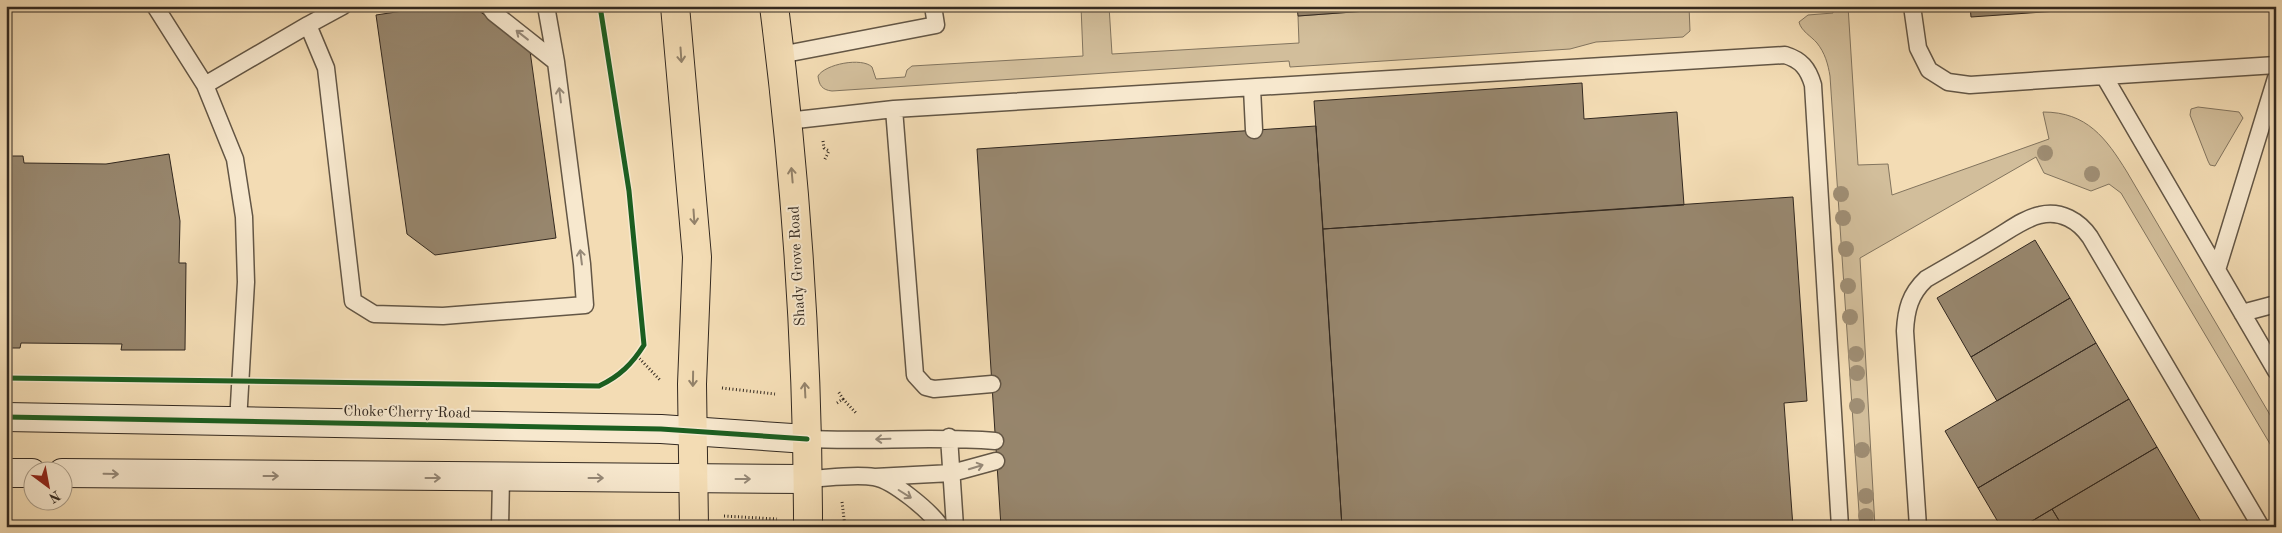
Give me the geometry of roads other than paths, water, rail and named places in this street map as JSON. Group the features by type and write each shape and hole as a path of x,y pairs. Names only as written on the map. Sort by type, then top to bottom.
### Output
{"main road":[{"path":"676,6 697,257 692,384 694,527"},
{"name":"Shady Grove Road","path":"774,6 787,121 796,229 807,439 808,527"}],"street":[{"name":"Choke Cherry Road","path":"6,417 693,431 807,439"},
{"path":"6,473 22,473"},
{"path":"72,474 808,479"}],"lane":[{"path":"155,6 205,84 235,159 244,217 246,282 238,422"},
{"path":"205,84 343,6"},
{"path":"489,6 494,13 556,62"},
{"path":"308,25 326,68 354,301 374,314 443,316 585,305 582,264 556,62 546,6"},
{"path":"780,55 936,26 933,6"},
{"path":"1912,6 1913,26 1918,48 1929,70 1948,82 1970,85 2276,65"},
{"path":"787,121 894,109 1784,55 1800,62 1810,74 1813,85 1840,527"},
{"path":"2104,76 2276,371"},
{"path":"2216,270 2276,78"},
{"path":"1252,88 1254,130"},
{"path":"894,109 915,375 926,387 934,389 992,384"},
{"path":"1918,527 1905,331 1911,298 1926,279 2020,224 2040,215 2050,214 2060,215 2078,223 2090,237 2261,527"},
{"path":"2242,313 2276,304"},
{"path":"949,437 955,527"},
{"path":"807,439 853,440 949,437 995,441"},
{"path":"808,479 952,473 996,461"},
{"path":"875,477 921,504 933,515 941,527"},
{"path":"500,527 501,478"},
{"path":"2267,527 2276,522"}]}
